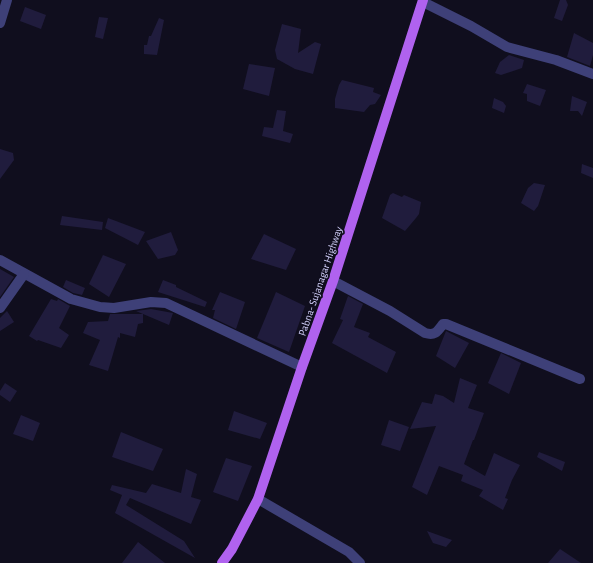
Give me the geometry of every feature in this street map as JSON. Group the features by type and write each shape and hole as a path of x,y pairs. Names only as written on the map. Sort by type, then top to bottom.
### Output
{"main road":[{"name":"Pabna- Sujanagar Highway","path":"222,563 232,549 258,499 302,367 333,281 423,1"}],"street":[{"path":"0,23 7,0"},
{"path":"423,1 507,46 556,60 593,74"},
{"path":"0,260 71,299 100,307 114,308 151,302 166,303 302,367"},
{"path":"0,308 24,274"},
{"path":"333,281 390,311 425,333 431,335 435,334 443,324 446,324 580,379"},
{"path":"258,499 349,552 360,563"}],"building":[{"path":"560,0 566,0 568,5 562,21 554,18"},
{"path":"25,7 46,15 41,29 20,21"},
{"path":"99,17 108,18 103,39 95,37"},
{"path":"159,18 164,20 157,55 144,54 144,45 147,45 149,36 151,36"},
{"path":"282,24 301,29 298,53 315,42 321,44 313,74 295,69 277,59 275,50"},
{"path":"574,33 593,43 593,55 590,66 567,57"},
{"path":"509,55 524,60 522,68 501,75 495,73 500,62"},
{"path":"249,64 275,68 269,96 243,89"},
{"path":"342,80 374,88 373,92 381,95 375,104 370,105 364,112 335,108 335,99"},
{"path":"527,84 546,90 540,106 527,101 527,94 523,93"},
{"path":"572,96 587,102 582,116 578,111 570,111"},
{"path":"494,98 503,102 506,106 504,113 492,108"},
{"path":"277,110 286,111 283,131 293,134 290,143 262,136 264,127 273,128"},
{"path":"0,149 13,153 14,160 0,179"},
{"path":"582,164 593,168 593,178 581,173"},
{"path":"534,183 545,185 538,206 534,211 521,203 528,188"},
{"path":"393,193 402,197 404,195 421,202 419,214 405,231 382,218 390,195"},
{"path":"62,216 103,222 102,230 60,225"},
{"path":"108,218 145,232 138,245 105,228"},
{"path":"171,232 178,250 175,255 158,259 146,241"},
{"path":"264,234 296,249 286,270 251,259"},
{"path":"103,255 126,264 109,297 89,284"},
{"path":"0,269 14,277 0,297"},
{"path":"66,280 85,288 82,295 73,293 63,287"},
{"path":"163,280 176,285 176,287 207,302 205,307 158,292"},
{"path":"220,292 245,302 236,329 213,318 215,310 212,310"},
{"path":"276,292 305,306 289,352 257,338"},
{"path":"348,296 363,304 354,327 370,333 368,337 396,352 387,373 332,343 343,320 340,319"},
{"path":"51,299 57,301 58,299 70,306 59,328 69,335 61,348 38,340 37,341 29,336"},
{"path":"151,309 173,313 169,325 136,311"},
{"path":"7,311 14,322 0,331 0,318"},
{"path":"110,314 143,314 143,323 138,324 135,337 120,333 120,338 118,337 108,371 89,365 100,340 83,333 88,322 108,321"},
{"path":"446,331 469,343 455,368 436,356"},
{"path":"501,353 521,363 509,394 488,383"},
{"path":"460,378 477,385 468,408 484,413 464,464 485,476 494,453 520,465 505,498 508,499 503,510 479,496 483,490 461,481 463,475 439,466 427,495 412,487 436,426 410,429 422,402 432,404 435,394 443,396 454,403"},
{"path":"5,383 17,391 10,402 0,395 0,391"},
{"path":"234,411 267,423 260,439 228,430"},
{"path":"21,415 40,423 33,441 13,434"},
{"path":"389,420 409,427 400,451 381,445"},
{"path":"121,432 163,449 153,471 112,457"},
{"path":"539,452 565,462 562,471 537,457"},
{"path":"226,458 252,466 238,501 213,492"},
{"path":"186,469 197,474 191,497 201,500 191,524 130,498 126,505 184,541 195,558 115,513 122,495 110,490 112,485 146,493 152,484 181,493"},
{"path":"427,531 452,540 446,547 433,543"},
{"path":"138,542 165,563 122,563"},
{"path":"560,549 581,563 548,563"}]}
